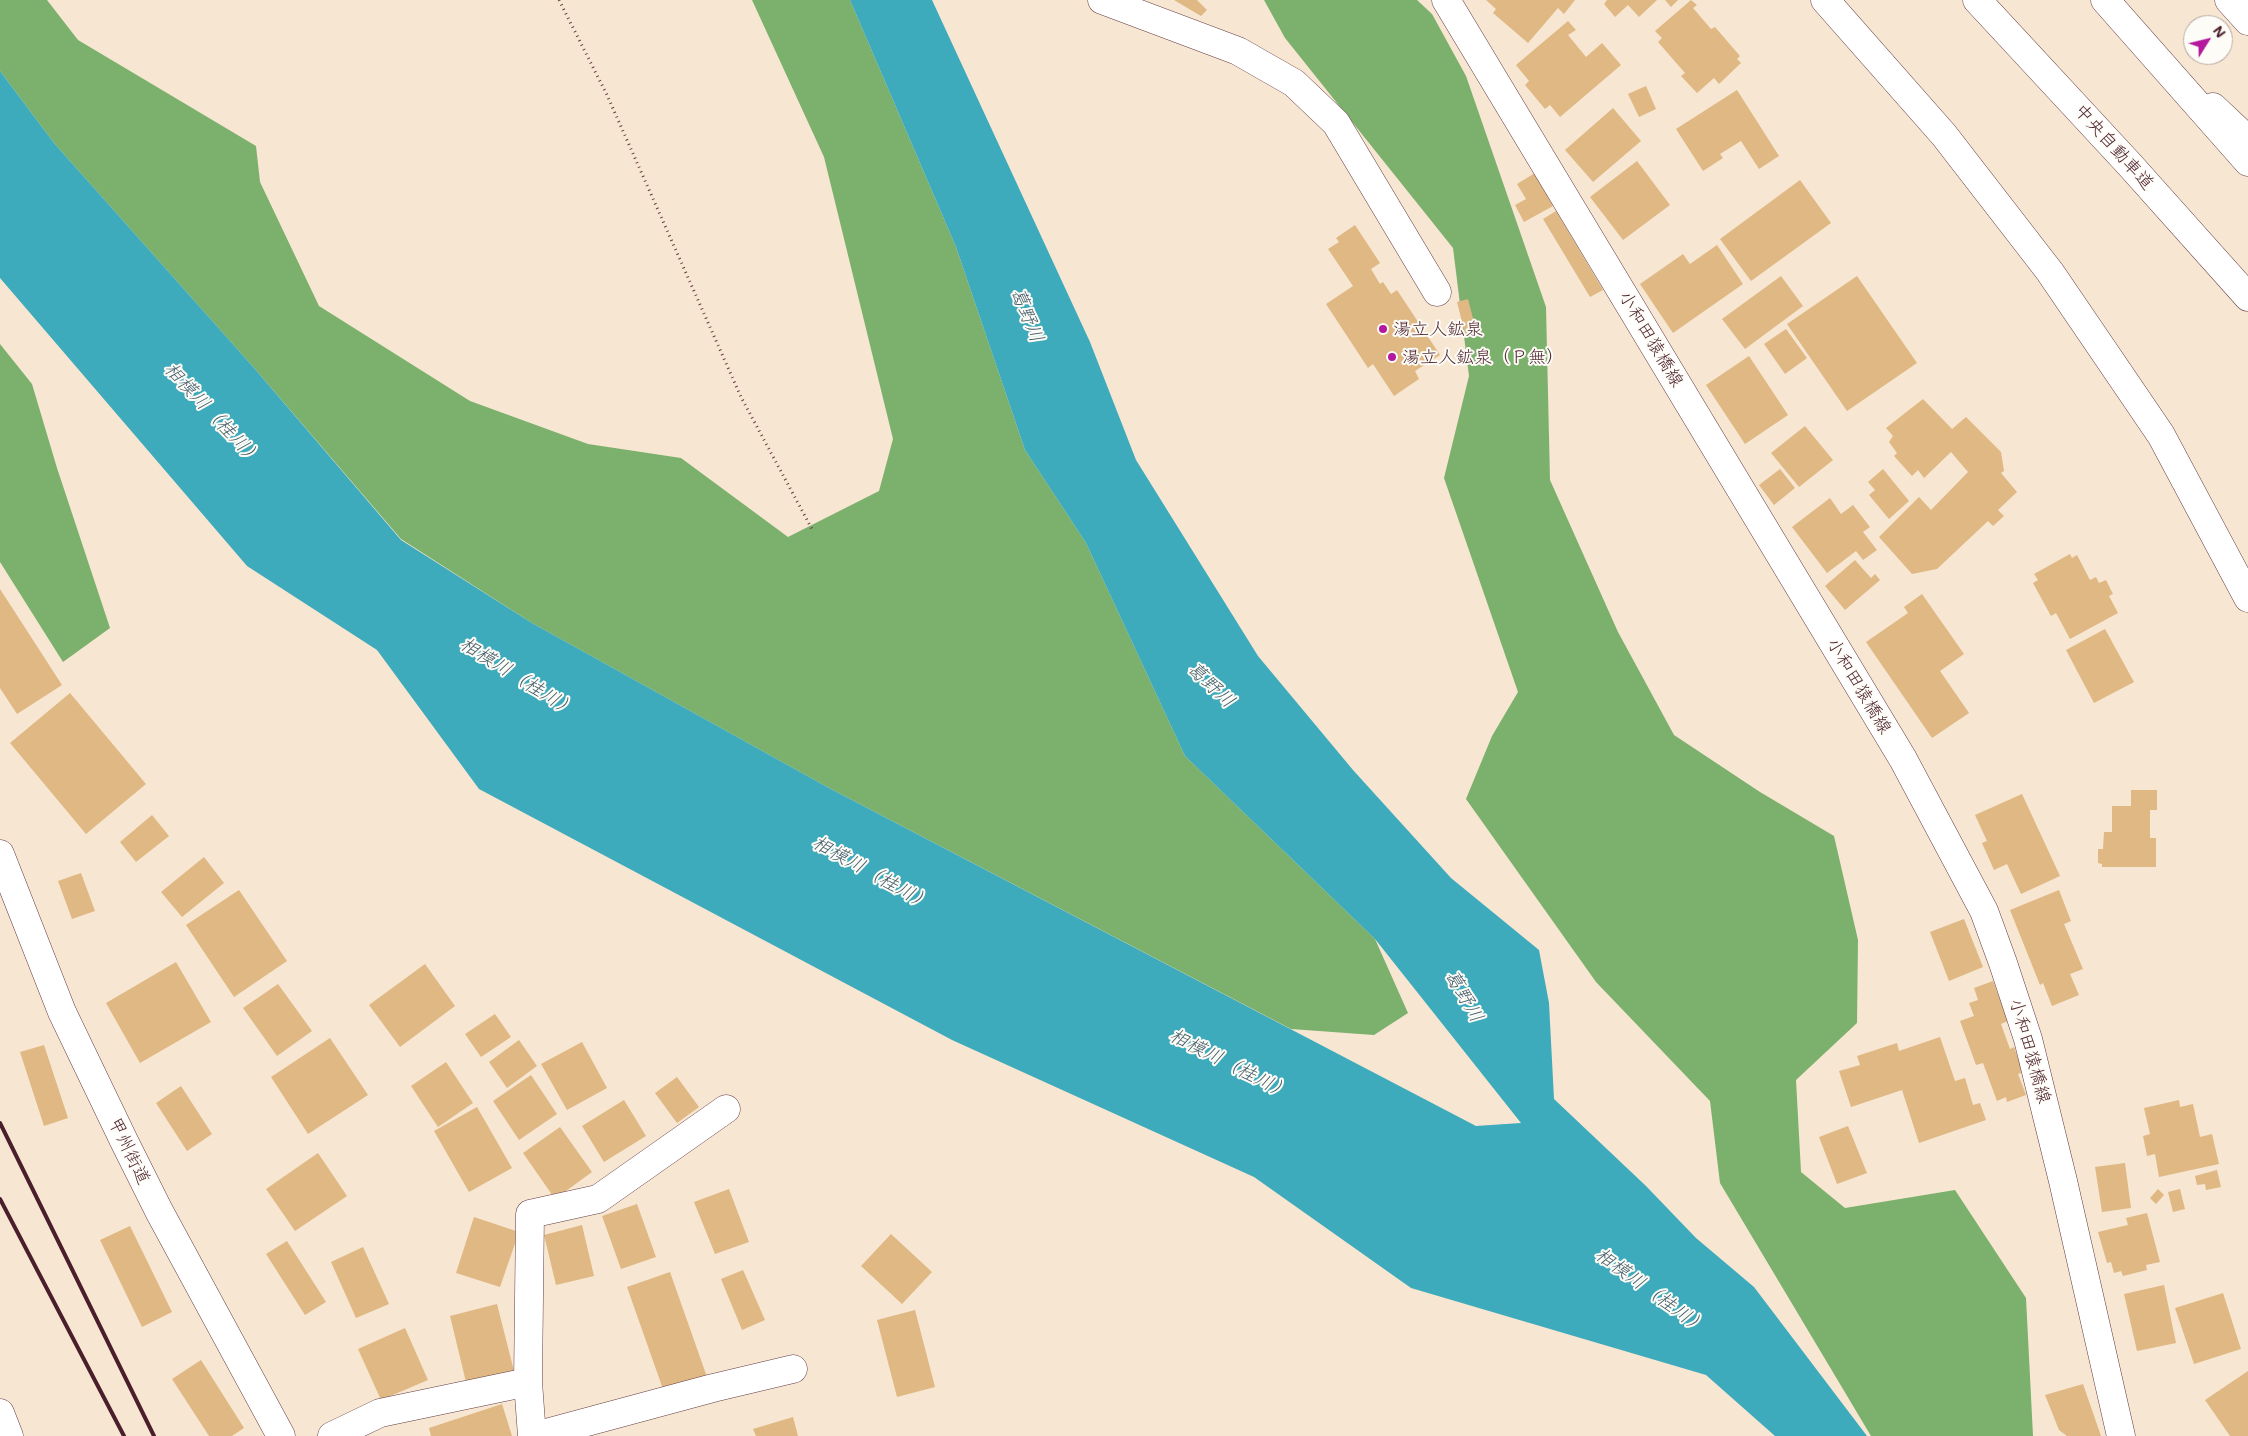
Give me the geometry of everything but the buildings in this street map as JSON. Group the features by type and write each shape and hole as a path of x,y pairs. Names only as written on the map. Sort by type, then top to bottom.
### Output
{"main road":[{"path":"1102,0 1238,52 1294,82 1336,123 1437,292"},
{"name":"小和田猿橋線","path":"1446,0 1903,759 1984,911 2004,963 2028,1039 2063,1180 2076,1246 2121,1436"},
{"path":"1825,0 1944,135 2050,272 2161,435 2248,598"},
{"name":"中央自動車道","path":"1977,0 2136,172 2248,297"},
{"path":"2105,0 2138,35 2248,162"},
{"path":"2229,0 2248,21"},
{"path":"2138,35 2248,140"},
{"name":"甲州街道","path":"0,854 62,1012 124,1141 159,1211 281,1436"},
{"path":"726,1109 598,1199 530,1214 528,1382 534,1436 713,1388 793,1369"},
{"path":"332,1436 380,1413 528,1382"},
{"path":"0,1413 9,1436"}],"path":[{"path":"559,0 607,95 741,397 813,531"}],"green space":[{"path":"0,0 47,0 78,40 256,146 260,182 319,306 470,401 588,444 681,458 788,537 879,491 893,439 824,157 752,0 850,0 956,247 1025,450 1086,543 1185,756 1375,939 1408,1013 1374,1035 1291,1029 829,788 532,623 401,539 255,369 54,143 0,71"},
{"path":"1264,0 1417,0 1432,14 1466,76 1546,307 1550,480 1618,632 1674,735 1760,792 1834,836 1858,940 1857,1023 1796,1080 1801,1172 1845,1208 1955,1190 2026,1298 2033,1436 1871,1436 1720,1183 1710,1101 1596,982 1466,799 1492,736 1518,692 1444,478 1469,376 1453,248 1285,38"},
{"path":"0,344 32,384 57,468 110,628 63,662 0,562"}],"water":[{"path":"850,0 932,0 1090,342 1136,460 1258,656 1353,770 1451,878 1539,950 1549,1003 1554,1099 1646,1186 1696,1238 1754,1287 1867,1436 1775,1436 1706,1375 1411,1288 1254,1177 952,1040 479,789 377,650 247,566 0,278 0,71 54,143 255,369 401,540 532,623 829,788 1476,1126 1521,1123 1375,939 1185,756 1086,543 1025,450 956,247"}],"railway":[{"path":"0,1123 154,1436"},
{"path":"0,1199 124,1436"}],"place":[{"name":"湯立人鉱泉","path":"1383,329"},
{"name":"湯立人鉱泉（Ｐ無）","path":"1392,357"}],"water label":[{"name":"葛野川","path":"1027,315"},
{"name":"相模川（桂川）","path":"213,414"},
{"name":"相模川（桂川）","path":"518,677"},
{"name":"葛野川","path":"1211,685"},
{"name":"相模川（桂川）","path":"872,873"},
{"name":"葛野川","path":"1464,996"},
{"name":"相模川（桂川）","path":"1230,1064"},
{"name":"相模川（桂川）","path":"1651,1291"}]}
